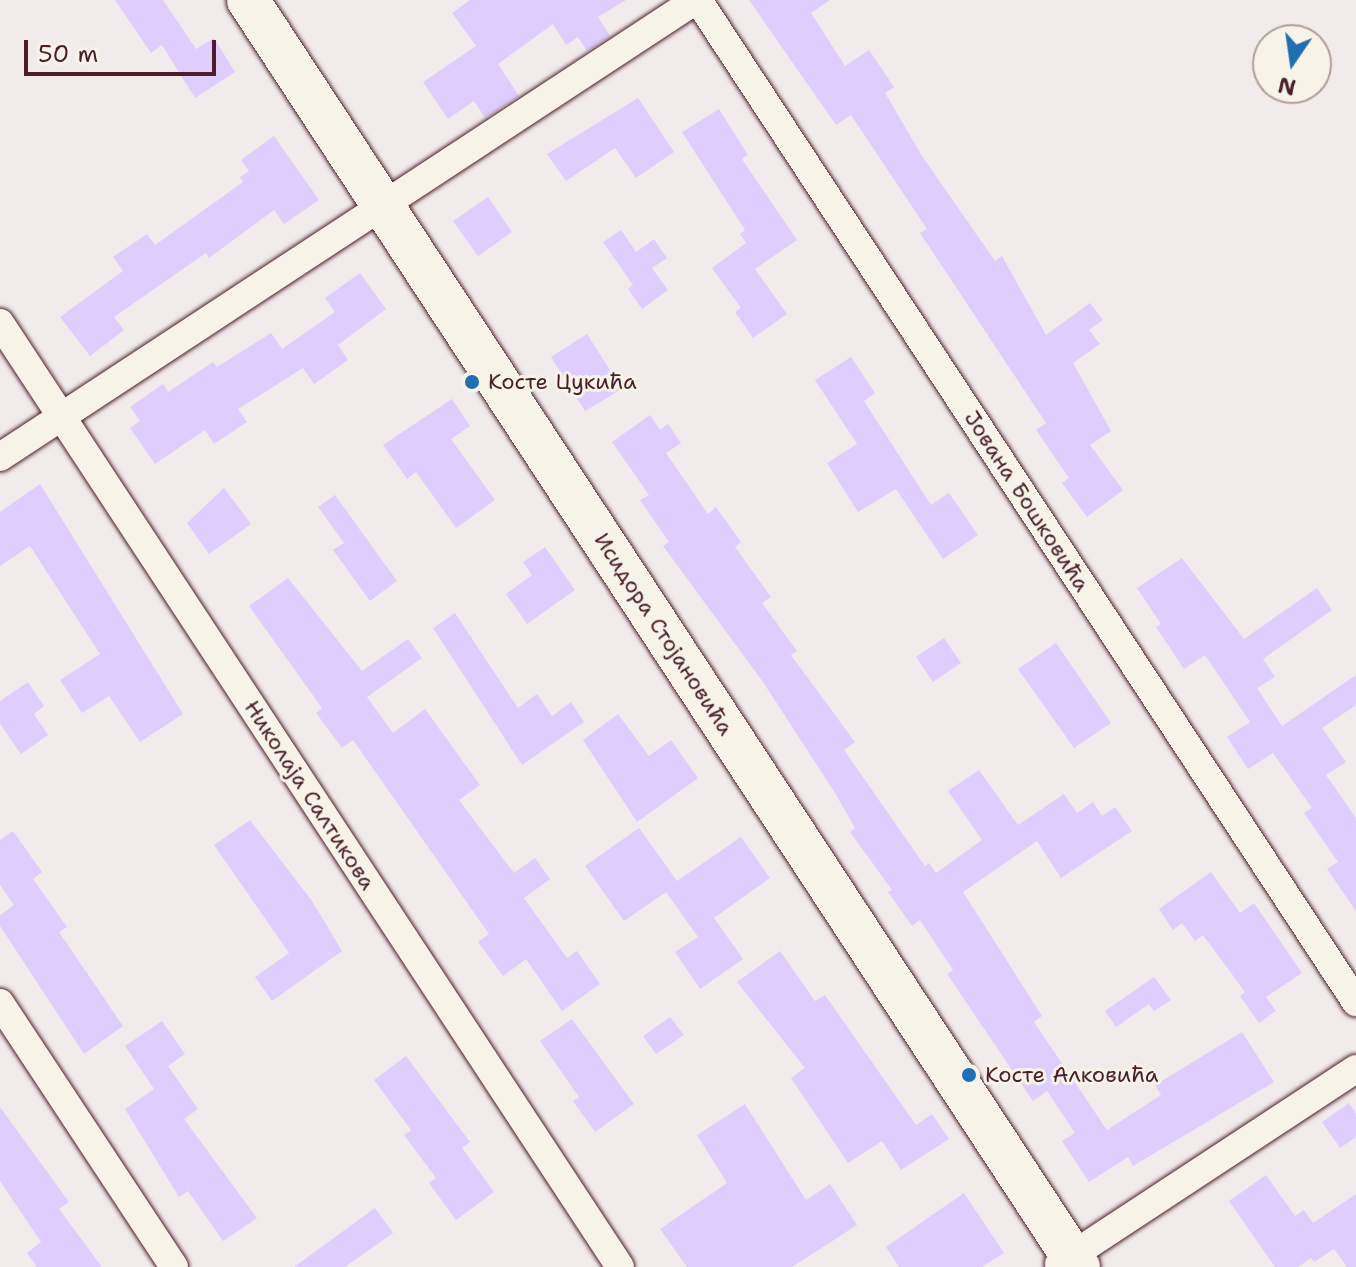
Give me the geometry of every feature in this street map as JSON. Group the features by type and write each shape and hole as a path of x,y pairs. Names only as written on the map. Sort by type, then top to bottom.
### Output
{"street":[{"name":"Исидора Стојановића","path":"248,0 1069,1263"},
{"path":"0,457 697,0"},
{"name":"Јована Бошковића","path":"697,0 1356,1002"},
{"name":"Николаја Салтикова","path":"0,323 620,1267"},
{"path":"0,1003 174,1267"},
{"path":"1069,1263 1356,1069"}],"building":[{"path":"115,0 163,0 196,49 214,38 235,72 195,98 162,45 151,53"},
{"path":"470,0 626,0 598,17 610,36 587,51 578,37 566,45 553,24 498,64 519,96 485,118 474,101 448,119 423,82 476,46 452,13"},
{"path":"749,0 830,0 811,13 845,66 869,50 894,87 885,93 922,156 995,261 1002,256 1046,335 1090,303 1103,320 1089,330 1100,344 1073,363 1111,431 1090,445 1123,490 1087,517 1062,483 1069,478 1036,430 1046,423 920,233 927,229 851,115 836,125"},
{"path":"638,98 674,152 636,178 615,148 566,181 547,154"},
{"path":"719,109 748,155 742,159 797,240 755,269 787,314 753,338 735,312 741,308 712,268 746,243 740,234 745,230 682,132"},
{"path":"274,136 319,200 284,224 274,210 209,258 206,253 114,317 124,330 90,356 60,317 123,271 113,257 147,234 155,245 243,182 240,177 249,171 241,160"},
{"path":"488,197 512,232 478,256 453,221"},
{"path":"621,230 636,252 654,239 667,258 652,268 668,290 642,309 628,289 633,285 603,242"},
{"path":"360,273 386,309 338,345 348,360 314,384 303,368 238,409 247,422 214,444 205,430 155,464 130,428 140,421 130,407 163,384 168,392 213,362 217,367 271,333 282,349 335,312 325,298"},
{"path":"587,334 622,389 585,411 551,357"},
{"path":"851,357 875,393 864,401 931,505 949,493 978,535 943,559 896,489 858,512 827,463 857,444 815,380"},
{"path":"452,399 470,426 451,439 495,500 456,528 416,472 407,479 383,445"},
{"path":"650,415 660,430 668,424 681,443 666,453 708,514 716,507 741,542 735,547 771,597 762,603 797,651 791,655 855,742 844,750 925,866 929,863 936,873 982,840 948,791 979,770 1018,825 1064,794 1077,813 1093,802 1102,816 1115,807 1132,831 1061,878 1037,841 963,892 1042,1016 1034,1022 1107,1130 1161,1095 1155,1085 1242,1032 1274,1082 1133,1166 1128,1157 1089,1182 1062,1141 1075,1133 1047,1091 1033,1101 947,974 953,970 920,920 912,926 888,892 892,890 850,832 855,828 835,793 763,682 663,546 669,542 640,500 649,495 612,442"},
{"path":"40,484 183,714 140,742 109,696 82,713 60,680 100,654 30,546 0,566 0,512"},
{"path":"224,488 251,524 209,554 187,523"},
{"path":"335,495 397,581 370,601 333,550 344,543 318,507"},
{"path":"545,547 575,590 527,624 506,594 532,575 523,562"},
{"path":"1182,558 1244,639 1317,588 1332,610 1263,659 1275,677 1257,688 1282,726 1356,675 1356,705 1322,728 1346,762 1326,775 1356,818 1356,911 1327,869 1338,862 1304,813 1312,808 1273,753 1248,769 1227,737 1250,722 1205,655 1184,669 1156,627 1161,624 1137,588"},
{"path":"288,578 362,671 408,639 422,658 367,697 393,733 425,709 480,785 459,800 514,873 535,858 550,879 524,898 567,958 577,951 600,984 562,1011 526,959 503,976 478,942 489,934 353,740 342,748 316,713 322,708 249,606"},
{"path":"455,613 518,708 537,694 552,716 571,702 584,722 522,765 433,628"},
{"path":"944,638 961,663 933,682 916,657"},
{"path":"1056,643 1111,723 1074,748 1018,669"},
{"path":"28,682 44,706 34,714 48,735 21,754 0,724 0,701"},
{"path":"618,714 649,756 671,740 698,778 637,822 583,740"},
{"path":"250,820 312,901 342,951 272,1001 255,977 289,953 214,845"},
{"path":"639,828 677,881 741,837 770,878 714,918 743,959 700,989 675,952 698,937 666,892 624,921 585,866"},
{"path":"13,831 42,872 33,879 67,927 59,932 123,1026 84,1054 0,926 0,915 14,905 0,885 0,840"},
{"path":"1211,872 1240,913 1254,903 1302,973 1266,997 1276,1011 1259,1023 1240,996 1245,992 1203,935 1195,941 1182,923 1173,930 1159,909"},
{"path":"780,951 815,1001 825,995 916,1125 932,1114 949,1139 901,1170 882,1141 848,1163 791,1078 805,1068 737,982"},
{"path":"1154,977 1171,1000 1154,1011 1149,1004 1116,1027 1105,1011"},
{"path":"670,1017 684,1035 656,1054 643,1036"},
{"path":"572,1019 634,1104 595,1132 573,1101 579,1097 540,1041"},
{"path":"162,1021 185,1054 168,1066 198,1109 184,1119 257,1218 223,1241 188,1191 179,1197 125,1109 154,1089 125,1046"},
{"path":"406,1056 470,1142 462,1148 494,1192 456,1220 429,1183 436,1178 404,1135 411,1130 374,1080"},
{"path":"1349,1103 1356,1114 1356,1137 1340,1148 1322,1122"},
{"path":"745,1104 806,1200 830,1184 857,1225 792,1267 687,1267 660,1229 727,1183 697,1135"},
{"path":"0,1107 69,1202 59,1209 102,1267 37,1267 27,1253 41,1242 0,1181"},
{"path":"1266,1175 1295,1216 1304,1210 1313,1223 1356,1194 1356,1267 1347,1267 1334,1249 1314,1262 1311,1258 1298,1267 1275,1267 1229,1201"},
{"path":"964,1193 1004,1253 982,1267 899,1267 886,1247"},
{"path":"375,1208 393,1233 345,1267 294,1267"}],"place":[{"name":"Косте Цукића","path":"472,382"},
{"name":"Косте Алковића","path":"969,1075"}]}
